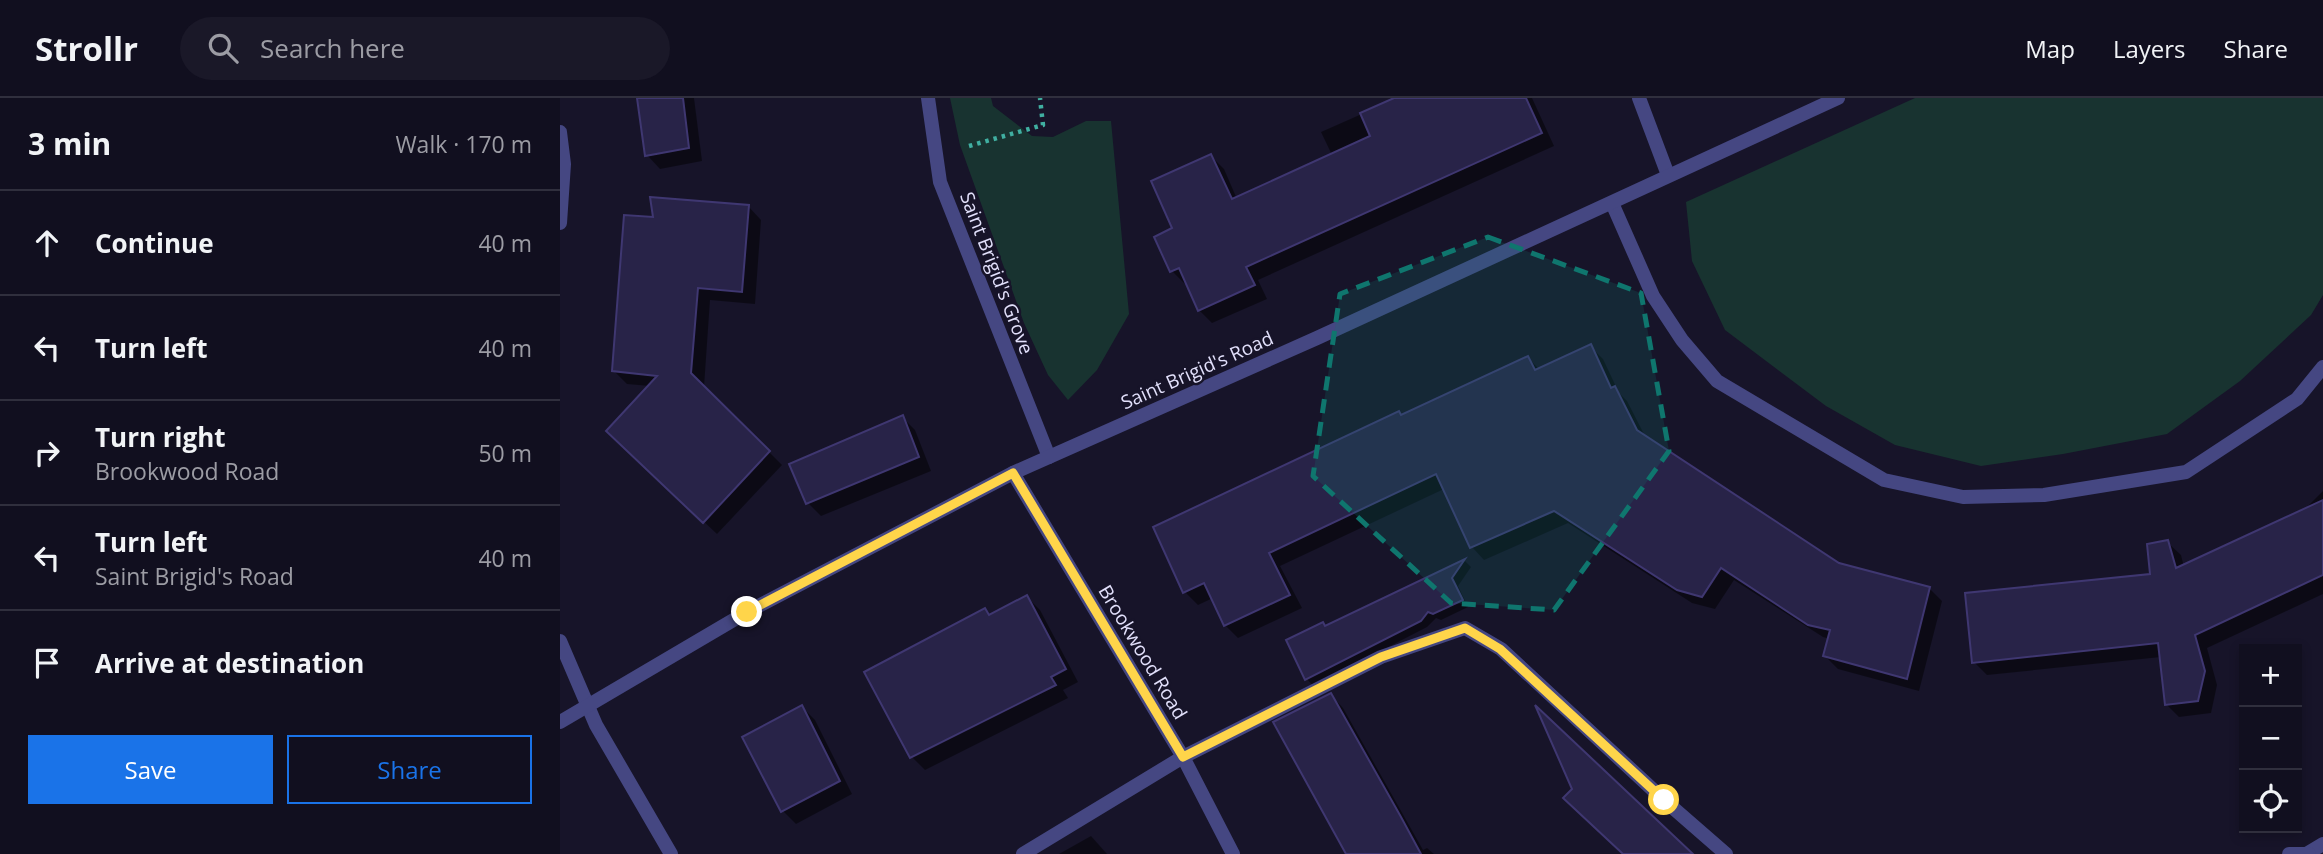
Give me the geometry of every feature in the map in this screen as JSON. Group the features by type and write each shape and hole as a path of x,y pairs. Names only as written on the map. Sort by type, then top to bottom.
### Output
{"street":[{"name":"Saint Brigid's Grove","path":"928,98 940,181 1049,457"},
{"path":"1639,98 1668,176"},
{"name":"Saint Brigid's Road","path":"560,722 747,612 1013,473 1317,338 1838,98"},
{"path":"560,132 564,164 560,222"},
{"path":"1612,203 1653,296 1682,340 1717,381 1884,480 1963,497 1990,497 2043,495 2186,472 2297,398 2323,367"},
{"name":"Brookwood Road","path":"1013,473 1183,757 1233,854"},
{"path":"1023,854 1183,757 1381,657 1465,628 1500,649 1726,854"},
{"path":"560,641 586,706 671,854"},
{"path":"2290,854 2309,853 2323,844"}],"path":[{"path":"937,155 1043,125 1040,98"}],"highlighted area":[{"path":"1488,237 1641,293 1669,451 1554,610 1451,603 1313,476 1340,294"}],"green space":[{"path":"950,98 991,98 993,106 1032,136 1053,137 1086,121 1111,121 1129,314 1097,370 1068,400 1048,375 1024,323 960,145"},
{"path":"1915,98 2323,98 2323,295 2311,315 2240,381 2167,434 1981,466 1895,445 1826,406 1725,330 1692,261 1686,202"}],"building":[{"path":"637,98 683,98 689,148 645,156"},
{"path":"1394,98 1526,98 1542,133 1246,267 1255,285 1198,311 1179,268 1170,272 1154,237 1172,228 1151,181 1211,154 1232,199 1370,136 1360,113"},
{"path":"650,197 749,205 742,292 698,288 691,373 770,451 703,523 606,431 657,376 612,371 624,215 653,217"},
{"path":"1591,344 1611,388 1615,386 1637,430 1839,563 1930,587 1907,679 1823,656 1830,630 1808,625 1721,568 1702,597 1677,590 1554,511 1470,548 1436,474 1269,553 1290,595 1224,626 1204,583 1183,593 1153,527 1399,411 1401,415 1528,356 1535,370"},
{"path":"903,415 919,457 806,504 789,464"},
{"path":"2323,500 2323,575 2195,635 2205,671 2198,701 2165,705 2158,643 1972,663 1965,593 2150,574 2147,544 2168,540 2176,568"},
{"path":"1465,559 1452,578 1463,600 1433,614 1428,612 1421,621 1305,680 1286,640 1323,622 1325,626"},
{"path":"1027,595 1066,669 1051,677 1056,685 910,758 864,672 985,608 989,615"},
{"path":"1331,693 1421,854 1346,854 1273,722"},
{"path":"802,705 840,781 781,812 742,737"},
{"path":"1535,705 1693,854 1623,854 1563,798 1572,789"}],"route":[{"path":"747,612 1013,473 1183,757 1381,657 1465,628 1500,649 1664,800"}]}
